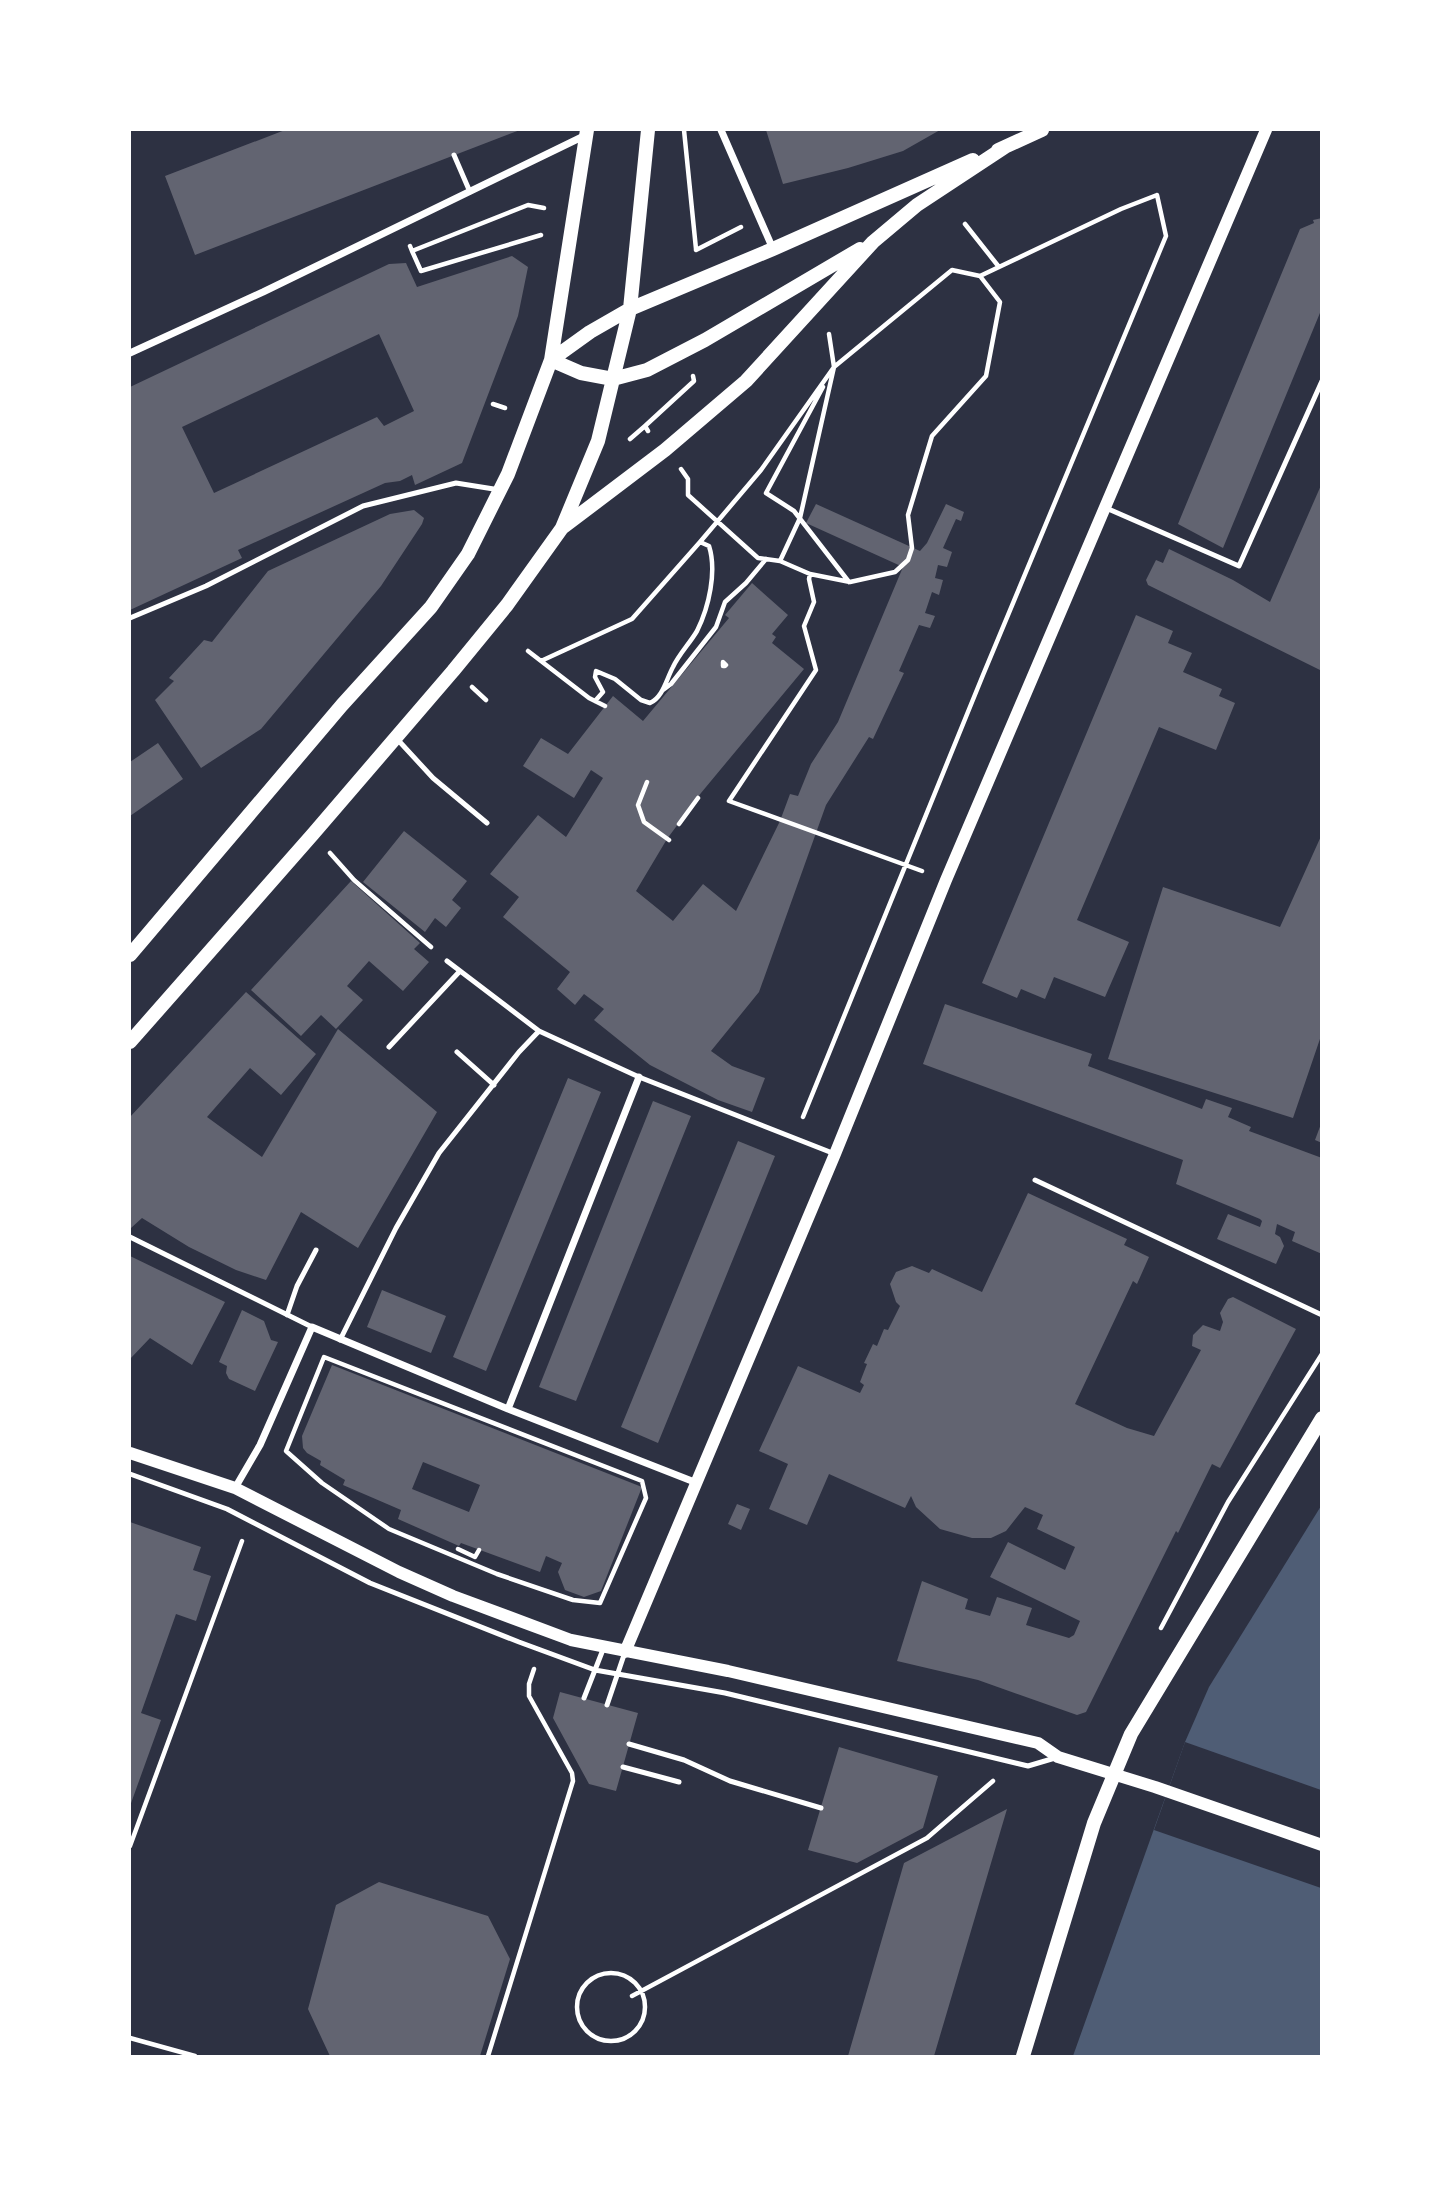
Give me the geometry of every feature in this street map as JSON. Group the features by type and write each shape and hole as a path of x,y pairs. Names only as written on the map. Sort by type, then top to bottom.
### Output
{"main road":[{"path":"130,1042 396,738 507,605 562,528 598,441 630,310 648,130"},
{"path":"551,360 590,332 630,310 1042,130"},
{"path":"130,955 342,705 431,607 468,554 517,453 551,360 587,132"},
{"path":"562,528 665,450 746,381 873,242 917,205 1005,146"},
{"path":"551,360 581,373 613,379 647,370 705,340 873,242"},
{"path":"1023,2056 1094,1823 1131,1734 1321,1418"}],"street":[{"path":"721,130 773,249"},
{"path":"625,1652 835,1154 946,880 1266,130"},
{"path":"130,353 401,226 587,132"},
{"path":"508,1409 639,1077"},
{"path":"235,1488 260,1445 312,1327 508,1409 697,1483"},
{"path":"130,1453 235,1488 399,1572 546,1632 625,1652 728,1671 1038,1743 1058,1757 1321,1844"}],"lane":[{"path":"453,155 470,192"},
{"path":"1106,508 1239,566 1321,381"},
{"path":"130,618 206,586 363,506 456,483 500,490"},
{"path":"396,738 433,778 487,823"},
{"path":"447,961 539,1031 639,1077 835,1154"},
{"path":"389,1047 460,971"},
{"path":"340,1340 396,1228 439,1153 519,1052 539,1031"},
{"path":"457,1052 494,1084"},
{"path":"1035,1180 1321,1315"},
{"path":"130,1237 312,1327"},
{"path":"287,1315 297,1286 316,1250"},
{"path":"130,1474 227,1509 370,1583 595,1670 725,1693 1028,1766 1058,1757"},
{"path":"584,1698 604,1647"},
{"path":"607,1705 625,1652"},
{"path":"629,1744 684,1760 730,1781 821,1808"},
{"path":"623,1767 679,1782"}],"path":[{"path":"684,130 698,255"},
{"path":"541,661 632,619 761,470 834,367 952,270 980,276 1121,209 1157,195 1166,236 795,1138"},
{"path":"412,251 528,205 544,208"},
{"path":"696,249 745,225"},
{"path":"965,225 999,267"},
{"path":"401,226 421,271 541,235"},
{"path":"676,463 688,480 688,495 758,558 780,561 810,574 850,583 895,572 908,560 912,548 908,515 932,436 986,376 1000,302 980,276"},
{"path":"780,561 800,518 834,367 829,334"},
{"path":"834,367 766,493 794,511 850,583"},
{"path":"628,441 695,382 691,372"},
{"path":"493,404 505,408"},
{"path":"645,426 652,436"},
{"path":"595,701 604,692 595,677 596,671 615,679 640,700 650,703 657,700 674,665 695,634 710,587 712,556 709,545 700,542"},
{"path":"662,690 671,684 716,627 724,602 746,583 766,559"},
{"path":"810,574 814,602 804,626 816,670 729,801 946,880"},
{"path":"528,651 605,706"},
{"path":"647,782 638,806 644,822 669,840"},
{"path":"679,824 698,798"},
{"path":"313,834 354,880 447,961"},
{"path":"1157,1635 1228,1502 1321,1354"},
{"path":"324,1357 642,1481 646,1498 600,1603 573,1600 497,1574 389,1529 322,1483 286,1451 324,1357"},
{"path":"130,1846 245,1534 227,1509"},
{"path":"458,1549 475,1557 479,1550"},
{"path":"488,2056 573,1781 572,1773 529,1696 529,1684"},
{"path":"632,1996 927,1838 999,1776"},
{"path":"608,1973 621,1974 633,1981 642,1991 644,2017 637,2029 627,2038 614,2042 600,2040 588,2034 580,2024 576,2011 578,1997 584,1986 594,1977 608,1973"},
{"path":"130,2038 195,2056"}],"water":[{"path":"1321,1506 1321,2056 1073,2056 1185,1742 1209,1687"}],"pier":[{"path":"1185,1742 1321,1790 1321,1888 1154,1830"}],"building":[{"path":"285,130 520,130 195,255 165,176"},
{"path":"766,130 940,130 903,151 783,184"},
{"path":"1322,218 1322,308 1223,548 1178,524 1300,229 1314,223 1313,220"},
{"path":"512,256 528,267 518,316 462,463 415,485 412,475 400,481 385,483 238,550 242,558 130,610 130,387 389,264 406,263 417,287","holes":["379,334 414,411 384,426 377,417 214,493 182,427"]},
{"path":"1322,483 1322,671 1148,585 1146,580 1156,560 1163,563 1169,549 1233,580 1270,602"},
{"path":"816,504 920,551 927,543 946,504 964,512 961,521 956,519 943,548 952,552 947,567 938,565 935,578 943,580 939,595 932,592 925,613 935,616 930,628 919,625 899,671 904,673 873,739 869,737 826,805 759,992 711,1051 732,1066 765,1078 752,1112 718,1100 650,1065 594,1020 604,1009 584,994 575,1005 557,989 570,972 503,917 519,897 490,874 538,815 566,837 603,778 591,770 574,798 523,766 541,738 568,754 613,696 643,721 729,618 725,615 752,583 788,615 772,634 776,637 772,643 804,669 701,793 667,839 636,891 673,921 703,884 736,911 780,821 790,794 798,796 811,764 838,722 903,567 806,523"},
{"path":"414,510 424,518 422,524 381,586 261,729 201,768 155,700 174,681 169,678 204,640 212,642 268,571 390,514"},
{"path":"1136,615 1173,631 1168,643 1192,653 1183,672 1222,689 1219,696 1235,703 1216,750 1159,727 1077,920 1129,942 1105,997 1054,977 1045,999 1021,989 1017,998 982,983"},
{"path":"158,743 183,779 130,816 130,762"},
{"path":"404,831 467,881 452,900 461,908 446,927 435,918 425,932 363,882"},
{"path":"1322,834 1322,1033 1293,1118 1108,1059 1163,887 1280,927"},
{"path":"351,881 420,943 414,949 429,962 403,991 369,961 347,986 363,1000 336,1029 321,1015 301,1036 251,990"},
{"path":"246,992 316,1054 281,1095 250,1068 207,1117 262,1157 338,1029 437,1112 358,1248 301,1212 266,1280 236,1270 189,1247 142,1218 130,1227 130,1117"},
{"path":"945,1004 1092,1054 1088,1066 1202,1109 1206,1099 1232,1108 1228,1117 1251,1127 1249,1131 1322,1158 1322,1254 1292,1241 1295,1232 1277,1224 1275,1234 1280,1237 1284,1246 1276,1264 1217,1239 1228,1214 1260,1227 1262,1221 1176,1184 1183,1160 923,1064"},
{"path":"568,1078 601,1092 486,1371 453,1357"},
{"path":"653,1101 691,1116 576,1401 539,1387"},
{"path":"1322,1124 1322,1143 1315,1140"},
{"path":"738,1141 775,1156 658,1443 621,1427"},
{"path":"1028,1193 1127,1239 1124,1245 1149,1257 1137,1284 1133,1281 1075,1404 1127,1428 1154,1436 1201,1350 1192,1346 1193,1335 1203,1325 1220,1331 1223,1322 1220,1313 1228,1299 1233,1297 1296,1329 1220,1468 1212,1464 1086,1712 1077,1715 978,1680 897,1661 922,1581 968,1599 965,1609 990,1616 997,1597 1032,1608 1026,1625 1069,1638 1074,1635 1080,1621 990,1577 1008,1542 1065,1570 1075,1547 1037,1529 1043,1515 1025,1507 1006,1531 991,1538 972,1538 940,1529 916,1507 911,1496 905,1508 829,1474 807,1525 769,1509 788,1464 759,1451 798,1366 860,1393 864,1385 860,1382 867,1364 864,1363 873,1344 877,1346 884,1329 888,1330 900,1306 890,1284 896,1272 912,1266 929,1273 932,1269 982,1292"},
{"path":"130,1256 225,1302 192,1365 150,1338 130,1359"},
{"path":"382,1290 446,1316 431,1353 367,1327"},
{"path":"242,1310 264,1321 271,1340 278,1342 255,1391 229,1379 227,1366 219,1362"},
{"path":"332,1365 642,1487 601,1591 584,1597 565,1590 558,1572 562,1563 546,1556 540,1572 461,1543 459,1546 398,1519 401,1510 343,1485 345,1480 320,1465 321,1461 307,1453 303,1448 302,1436","holes":["423,1462 480,1485 469,1512 412,1489"]},
{"path":"737,1504 750,1509 741,1530 728,1524"},
{"path":"130,1522 201,1547 193,1570 211,1576 196,1621 176,1614 141,1713 161,1720 130,1806"},
{"path":"560,1692 638,1713 616,1791 589,1784 553,1718"},
{"path":"839,1747 938,1776 923,1828 857,1863 808,1850"},
{"path":"1007,1809 934,2056 848,2056 904,1863"},
{"path":"379,1882 488,1916 510,1959 480,2056 330,2056 308,2009 336,1905"}]}
